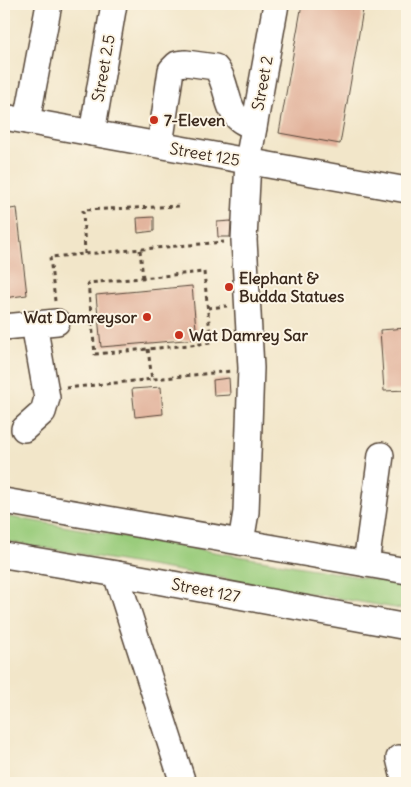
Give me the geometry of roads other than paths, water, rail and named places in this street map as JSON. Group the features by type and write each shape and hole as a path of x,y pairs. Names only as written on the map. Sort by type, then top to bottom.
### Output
{"street":[{"path":"16,119 49,4"},
{"name":"Street 2.5","path":"92,133 114,4"},
{"name":"Street 2","path":"241,542 246,512 250,368 244,240 248,161 276,4"},
{"path":"160,145 171,70 176,64 186,63 215,67 221,76 235,115 254,128"},
{"name":"Street 125","path":"16,119 407,190"},
{"path":"4,327 45,323 47,398 43,412 24,429"},
{"path":"366,564 381,455"},
{"path":"4,501 407,571"},
{"name":"Street 127","path":"4,555 407,627"},
{"path":"116,574 183,783"},
{"path":"399,758 405,783"}],"place":[{"name":"7-Eleven","path":"154,120"},
{"name":"Elephant & Budda Statues","path":"229,287"},
{"name":"Wat Damreysor","path":"147,317"},
{"name":"Wat Damrey Sar","path":"179,335"}]}
